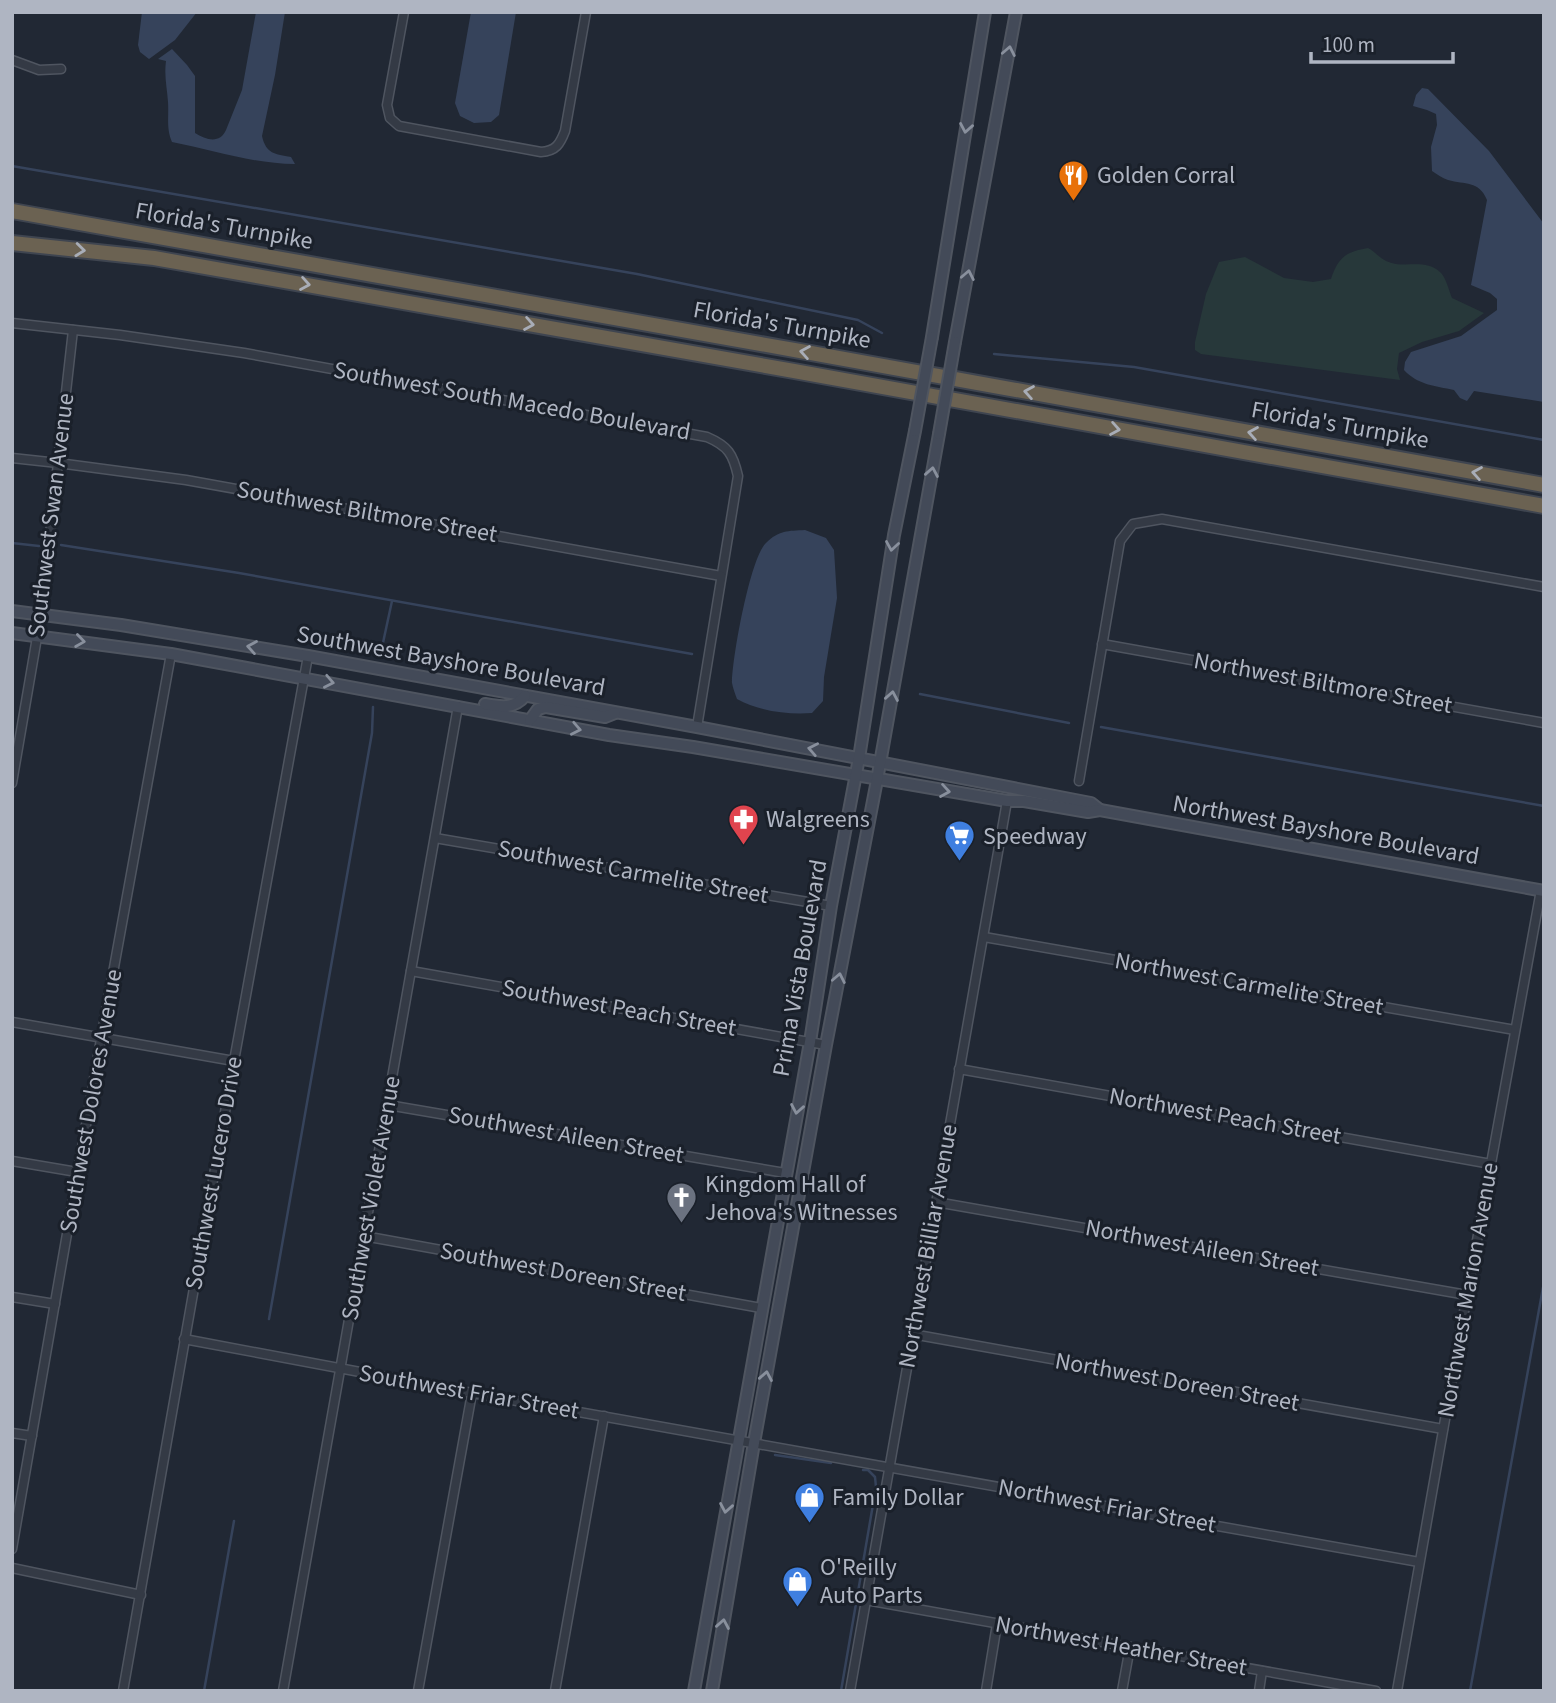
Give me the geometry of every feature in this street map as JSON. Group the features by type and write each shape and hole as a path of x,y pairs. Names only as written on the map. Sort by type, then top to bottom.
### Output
{"highway":[{"name":"Florida's Turnpike","path":"12,211 1544,485"},
{"name":"Florida's Turnpike","path":"12,243 154,258 1544,506"}],"main road":[{"name":"Prima Vista Boulevard","path":"694,1691 810,1042 894,535 932,338 985,12"},
{"name":"Prima Vista Boulevard","path":"712,1691 826,1045 877,780 1016,12"},
{"name":"Southwest Bayshore Boulevard","path":"12,611 166,632 308,656 880,763"},
{"name":"Southwest Bayshore Boulevard","path":"12,632 171,654 609,735 877,780"},
{"path":"435,702 447,698 506,707 519,703 525,696"},
{"path":"530,720 538,709 546,707 605,717 617,712"},
{"name":"Northwest Bayshore Boulevard","path":"880,763 1091,803 1100,810"},
{"name":"Northwest Bayshore Boulevard","path":"877,780 1088,812 1100,810 1542,891"}],"street":[{"path":"404,12 387,105 390,118 399,126 541,152 550,151 560,144 565,131 586,12"},
{"path":"12,60 31,69 61,69"},
{"name":"Southwest South Macedo Boulevard","path":"12,323 244,353 706,437 721,443 735,462 738,477 697,727"},
{"name":"Southwest Swan Avenue","path":"12,783 41,614 73,330"},
{"name":"Southwest Biltmore Street","path":"12,458 186,480 721,576"},
{"path":"1079,781 1120,541 1133,524 1162,519 1544,587"},
{"name":"Northwest Biltmore Street","path":"1102,644 1544,723"},
{"name":"Southwest Dolores Avenue","path":"12,1549 171,654"},
{"name":"Southwest Lucero Drive","path":"122,1691 308,656"},
{"name":"Southwest Violet Avenue","path":"283,1691 458,706"},
{"name":"Northwest Billiar Avenue","path":"850,1691 1007,801"},
{"name":"Southwest Carmelite Street","path":"435,838 831,906"},
{"name":"Northwest Marion Avenue","path":"1396,1691 1466,1295 1542,891"},
{"name":"Northwest Carmelite Street","path":"984,937 1515,1030"},
{"name":"Southwest Peach Street","path":"411,971 826,1045"},
{"path":"12,1022 234,1061"},
{"name":"Northwest Peach Street","path":"959,1069 1491,1164"},
{"name":"Southwest Aileen Street","path":"388,1105 785,1173"},
{"path":"12,1161 78,1172"},
{"name":"Northwest Aileen Street","path":"936,1202 1466,1295"},
{"name":"Southwest Doreen Street","path":"365,1236 761,1308"},
{"path":"12,1297 55,1304"},
{"name":"Northwest Doreen Street","path":"912,1335 1443,1429"},
{"name":"Southwest Friar Street","path":"184,1339 754,1443"},
{"path":"418,1691 471,1393"},
{"path":"555,1691 604,1416"},
{"path":"12,1433 32,1436"},
{"name":"Northwest Friar Street","path":"754,1443 1419,1562"},
{"path":"12,1568 141,1595"},
{"name":"Northwest Heather Street","path":"866,1600 1376,1691"},
{"path":"986,1691 997,1624"},
{"path":"1122,1691 1130,1647"},
{"path":"1259,1691 1262,1671"}],"shaded area":[{"path":"1368,248 1393,263 1435,268 1443,275 1452,298 1484,313 1459,331 1422,342 1399,353 1397,369 1400,380 1201,354 1195,350 1206,294 1219,262 1245,257 1284,278 1313,282 1331,279 1336,266 1344,257"}],"water":[{"path":"142,12 197,12 175,40 149,59 140,52 138,45"},
{"path":"256,12 285,12 262,136 269,150 291,157 295,164 233,156 172,142 170,137 166,61 158,59 172,49 195,76 195,133 208,139 216,139 226,130 242,90"},
{"path":"471,12 516,12 499,115 491,122 474,123 460,116 455,103"},
{"path":"1422,88 1428,89 1489,151 1544,224 1544,402 1474,391 1467,401 1460,398 1454,390 1421,382 1404,370 1411,352 1461,336 1497,310 1497,299 1471,285 1487,200 1476,186 1448,180 1432,171 1431,147 1437,125 1436,114 1413,106 1416,95"},
{"path":"805,530 826,538 834,550 837,598 824,677 823,701 812,713 755,707 737,699 732,683 748,588 760,552 766,543 780,533"}],"waterway":[{"path":"12,166 637,274 858,320 882,333"},
{"path":"994,354 1134,367 1544,440"},
{"path":"12,543 39,546"},
{"path":"61,545 239,573 692,654"},
{"path":"381,652 392,601"},
{"path":"920,694 1069,723"},
{"path":"269,1319 372,733 373,707"},
{"path":"1101,727 1544,806"},
{"path":"1470,1691 1544,1282"},
{"path":"775,1455 831,1463"},
{"path":"841,1691 876,1487 875,1477 868,1470 863,1470"},
{"path":"204,1691 234,1521"}],"place":[{"name":"Golden Corral","path":"1074,202"},
{"name":"Walgreens","path":"743,846"},
{"name":"Speedway","path":"960,863"},
{"name":"Kingdom Hall of Jehova's Witnesses","path":"682,1225"},
{"name":"Family Dollar","path":"809,1524"},
{"name":"O'Reilly Auto Parts","path":"797,1608"}]}
